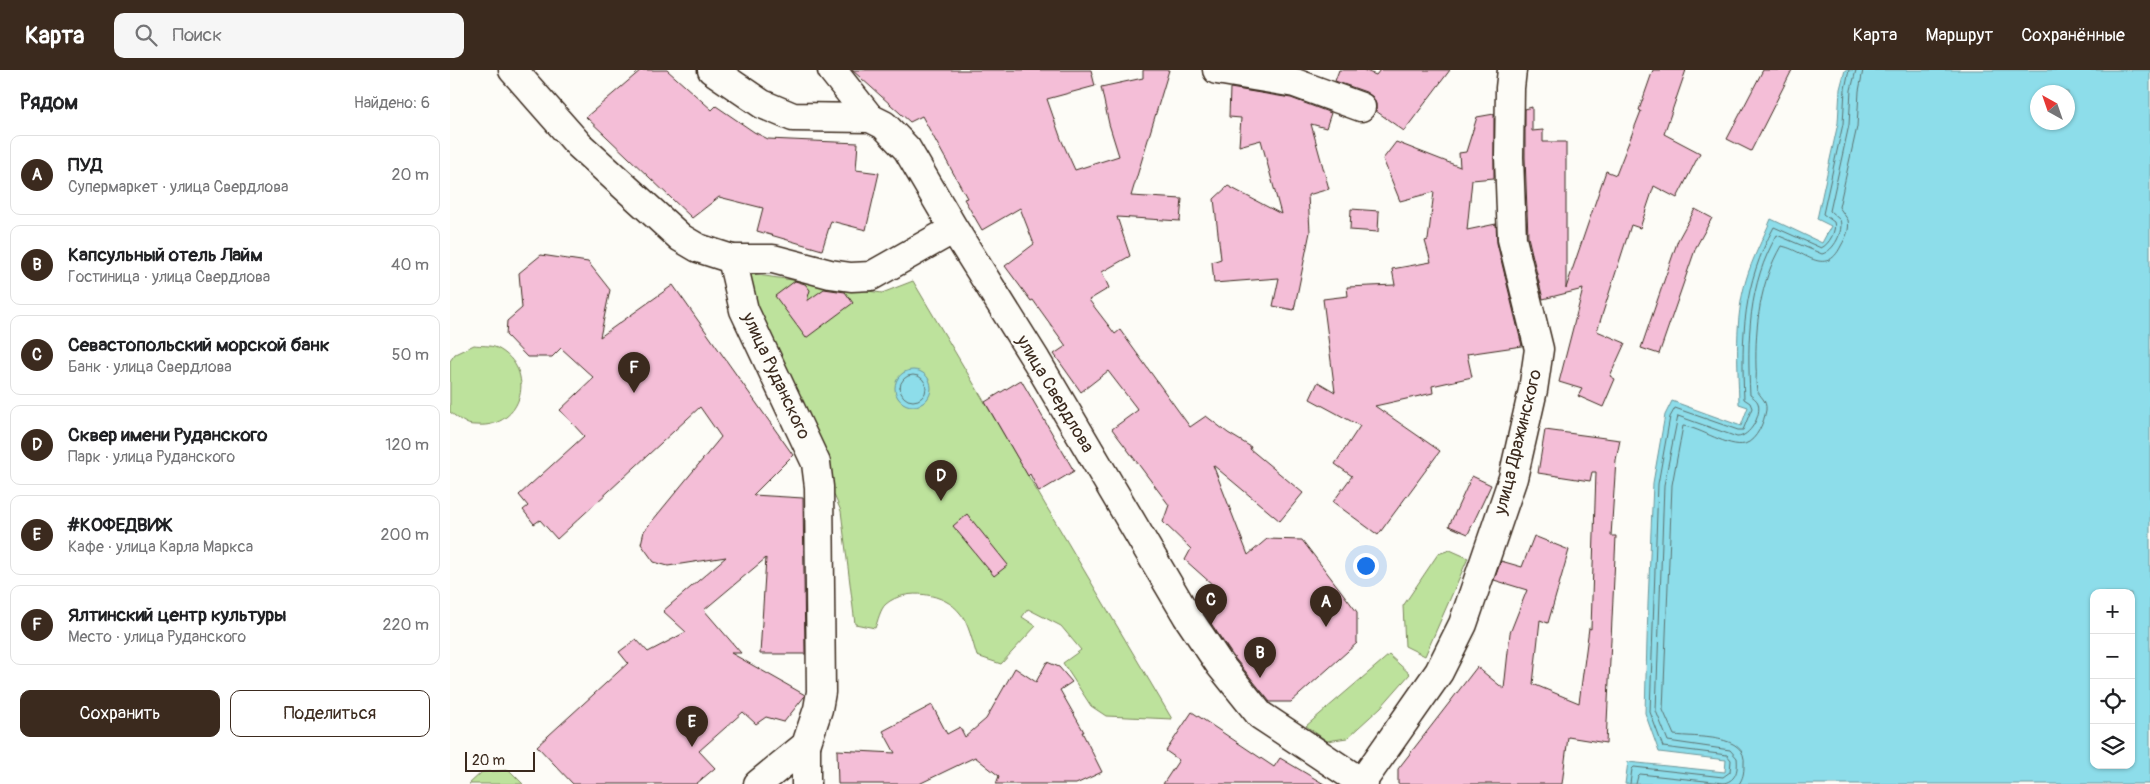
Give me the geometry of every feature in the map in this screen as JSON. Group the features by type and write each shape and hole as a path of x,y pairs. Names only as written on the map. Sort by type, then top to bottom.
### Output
{"main road":[{"path":"513,70 579,145 681,238 698,248 732,259 773,259 830,274 850,277 871,276 954,229"},
{"path":"712,70 762,104 793,117 870,118"},
{"name":"улица Свердлова","path":"832,70 870,118 884,125 907,149 954,229 1036,360 1187,616 1220,665 1260,715 1363,783"},
{"path":"1217,70 1295,83 1361,107"},
{"name":"улица Дражинского","path":"1363,783 1439,672 1463,624 1513,478 1533,390 1539,350 1512,239 1509,157 1512,70"},
{"name":"улица Руданского","path":"732,259 744,310 816,462 819,487 821,692 818,709 806,745 806,784"},
{"path":"758,784 806,745"}],"green space":[{"path":"737,272 882,293 913,281 1172,719 1106,716 1091,706 1063,663 1081,650 1061,626 1028,609 1022,617 1036,626 1001,664 977,656 963,617 953,606 935,597 914,594 904,595 884,606 875,628 855,624 841,511"},
{"path":"474,345 497,348 510,358 518,369 521,383 520,396 514,408 505,418 493,424 468,424 450,412 450,361 455,354"},
{"path":"1450,550 1468,558 1425,656 1405,646 1403,606 1438,554"},
{"path":"1389,655 1410,674 1381,707 1347,738 1327,741 1306,726"},
{"path":"509,770 523,784 469,784 482,772"}],"water":[{"path":"1845,70 2150,70 2150,784 1625,784 1628,762 1725,772 1726,760 1659,752 1645,713 1653,483 1665,415 1672,401 1741,426 1748,407 1739,404 1738,326 1746,280 1771,219 1822,243 1831,226 1817,219 1838,123 1840,89"},
{"path":"913,370 926,375 931,388 926,401 913,406 900,401 895,388 900,375"}],"building":[{"path":"641,70 667,70 712,110 716,106 754,132 768,139 858,143 856,170 879,173 866,230 831,221 822,250 757,231 763,208 719,197 692,218 586,117"},
{"path":"852,70 1091,70 1095,86 1047,99 1061,139 1075,170 1119,156 1109,124 1101,87 1143,78 1143,70 1169,70 1131,196 1182,199 1180,221 1117,217 1130,256 1102,272 1109,288 1089,300 1115,334 1120,330 1190,427 1206,416 1228,433 1251,447 1250,449 1303,493 1280,521 1213,465 1248,555 1267,539 1302,540 1357,612 1357,643 1291,702 1270,702 1233,656 1202,610 1202,595 1213,585 1185,560 1191,549 1163,522 1169,505 1112,429 1138,410 1108,371 1081,392 1054,354 1066,346 1033,300 1031,301 1005,266 1034,244 1020,208 982,230 964,199 967,198 922,116 910,122"},
{"path":"1339,70 1363,70 1376,75 1380,70 1450,70 1404,131 1376,111 1373,97 1366,92 1335,81"},
{"path":"1653,70 1686,70 1664,134 1700,153 1677,198 1654,186 1640,228 1631,225 1597,331 1625,343 1610,376 1615,379 1603,407 1578,396 1582,389 1559,382 1583,289 1543,299 1528,237 1525,109 1532,107 1532,131 1543,130 1543,142 1566,142 1566,288 1606,171 1616,175 1641,111 1639,110"},
{"path":"1763,70 1792,70 1751,151 1727,139"},
{"path":"1230,88 1291,98 1331,113 1326,128 1311,124 1329,189 1308,195 1310,232 1294,310 1273,306 1279,278 1214,283 1212,262 1221,259 1214,199 1228,186 1281,214 1261,140 1239,146 1241,118 1229,117"},
{"path":"1494,114 1494,178 1472,180 1467,230 1496,224 1497,243 1522,346 1467,354 1472,377 1432,386 1433,393 1375,406 1440,451 1378,535 1333,502 1352,476 1335,464 1360,426 1310,399 1318,382 1335,392 1323,299 1348,296 1347,287 1395,285 1392,269 1431,262 1425,241 1428,240 1434,192 1400,201 1383,159 1396,142 1460,167 1459,153 1466,152 1477,117"},
{"path":"1351,209 1379,211 1378,232 1350,230"},
{"path":"1695,209 1712,218 1696,247 1659,354 1641,348 1678,240"},
{"path":"541,255 588,262 610,290 600,337 673,285 793,455 753,495 803,498 805,654 760,654 766,558 704,610 741,653 731,653 805,695 784,722 766,717 756,724 743,712 699,751 715,768 696,784 573,784 537,746 628,663 619,652 636,639 648,652 686,632 663,611 726,557 668,566 654,562 641,544 644,531 721,437 700,407 557,539 540,520 534,524 523,510 528,506 519,495 584,436 560,410 594,378 561,348 552,357 527,357 506,335 507,321 522,308 519,273"},
{"path":"795,281 805,284 810,290 807,301 824,289 845,292 853,303 806,338 775,296"},
{"path":"1021,380 1074,471 1039,492 1030,474 1028,476 985,402"},
{"path":"1545,430 1620,440 1616,460 1611,536 1616,536 1606,743 1568,737 1562,784 1398,784 1398,769 1477,667 1504,689 1510,633 1527,590 1494,580 1501,561 1522,567 1534,536 1569,550 1548,623 1540,620 1533,684 1579,703 1589,628 1591,629 1596,472 1592,472 1590,481 1538,473"},
{"path":"1472,476 1491,485 1468,534 1449,526"},
{"path":"967,514 1008,565 994,576 953,526"},
{"path":"1047,662 1059,667 1072,682 1060,690 1084,732 1082,732 1102,772 1076,784 996,784 999,776 975,757 919,784 838,784 837,750 895,753 883,731 932,705 947,734 960,727 965,737 986,719 1015,668 1036,682"},
{"path":"1192,712 1274,767 1280,758 1324,784 1163,784 1179,760 1166,751"}],"place":[{"name":"Ялтинский центр культуры","path":"634,393"},
{"name":"Сквер имени Руданского","path":"941,501"},
{"name":"Севастопольский морской банк","path":"1211,625"},
{"name":"ПУД","path":"1326,627"},
{"name":"Капсульный отель Лайм","path":"1260,678"},
{"name":"#КОФЕДВИЖ","path":"692,747"}]}
